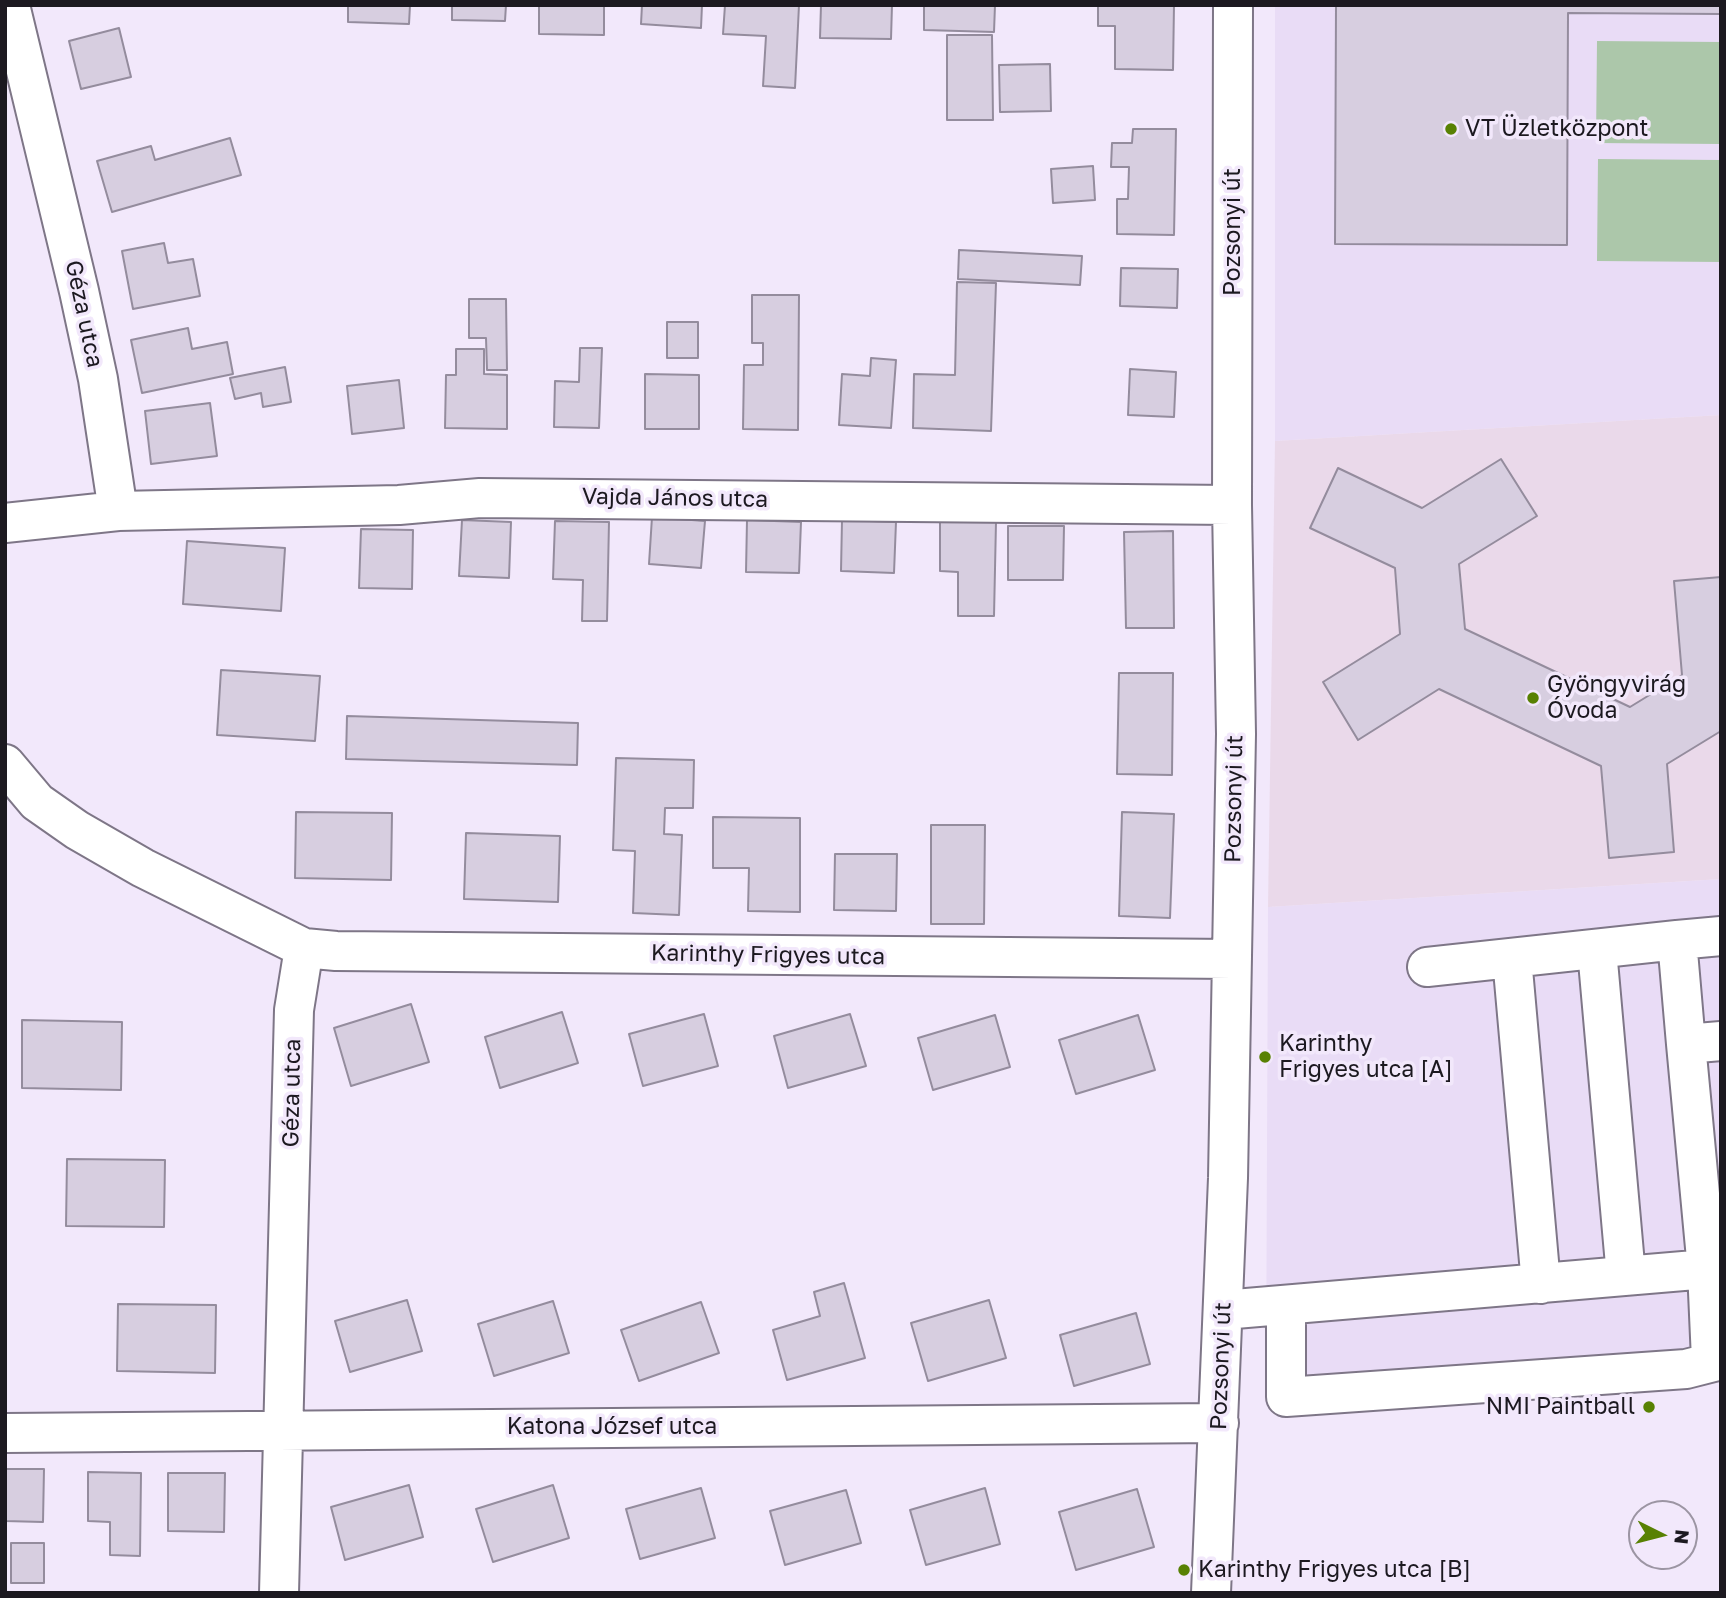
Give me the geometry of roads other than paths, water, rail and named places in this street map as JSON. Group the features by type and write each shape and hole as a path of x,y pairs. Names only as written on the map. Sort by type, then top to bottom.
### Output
{"street":[{"name":"Pozsonyi út","path":"1211,1593 1223,1310 1236,734 1232,505 1233,5"},
{"name":"Géza utca","path":"12,8 87,329 118,511"},
{"name":"Vajda János utca","path":"118,511 398,505 480,498 571,497 1232,505"},
{"path":"5,523 118,511"},
{"path":"5,764 37,802 77,830 143,868 304,948"},
{"path":"1427,967 1721,936"},
{"path":"1286,1307 1286,1397 1686,1369 1700,1367 1716,1360 1707,1269 1703,1043 1677,940"},
{"name":"Géza utca","path":"279,1593 294,1010 304,948"},
{"name":"Karinthy Frigyes utca","path":"304,948 377,951 1232,959"},
{"path":"1597,950 1626,1276"},
{"path":"1512,958 1541,1284"},
{"path":"1223,1310 1286,1307 1707,1269"},
{"name":"Katona József utca","path":"5,1433 1219,1423"}],"place":[{"name":"VT Üzletközpont","path":"1451,129"},
{"name":"Gyöngyvirág Óvoda","path":"1533,698"},
{"name":"Karinthy Frigyes utca [A]","path":"1265,1057"},
{"name":"NMI Paintball","path":"1649,1407"},
{"name":"Karinthy Frigyes utca [B]","path":"1184,1570"}]}
